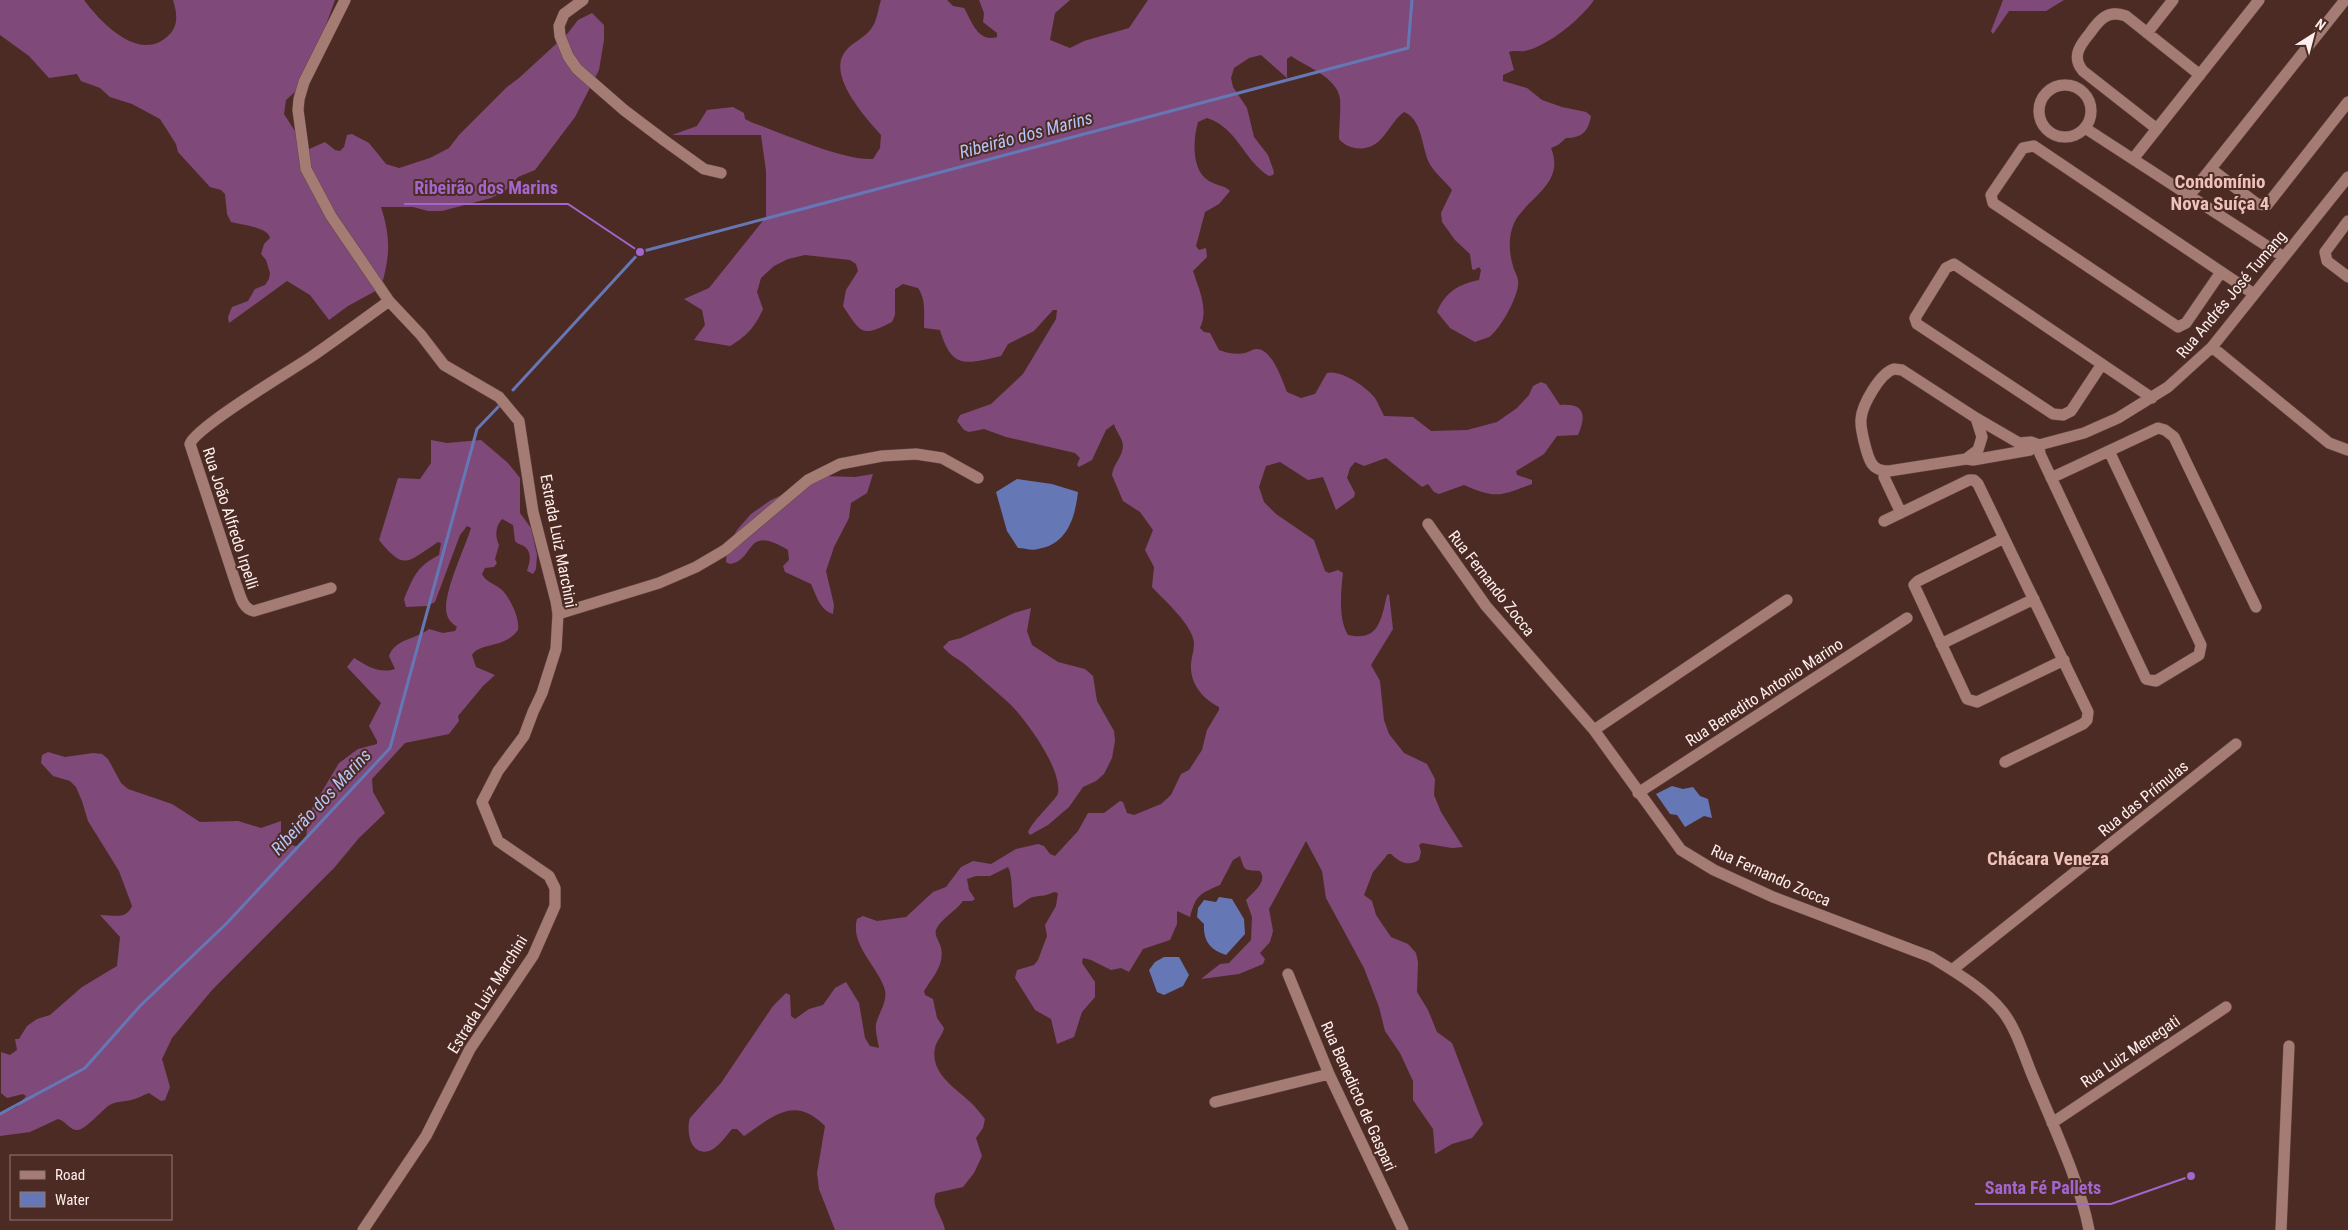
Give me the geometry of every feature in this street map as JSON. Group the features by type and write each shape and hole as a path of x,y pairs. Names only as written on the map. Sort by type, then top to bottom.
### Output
{"street":[{"name":"Estrada Luiz Marchini","path":"345,0 324,46 304,82 299,99 298,110 306,168 331,216 389,301 444,365 499,397 519,421 533,512 558,614 556,650 542,694 524,736 498,772 482,802 498,841 549,876 555,888 555,906 533,956 470,1049 426,1136 363,1230"},
{"path":"583,0 564,14 559,26 560,36 568,56 577,68 624,110 665,141 704,168 721,173"},
{"path":"2147,33 2173,0"},
{"path":"2133,159 2259,0"},
{"path":"2189,196 2345,0"},
{"path":"2157,129 2083,71 2077,60 2080,45 2100,20 2107,15 2117,14 2126,16 2200,75"},
{"path":"2061,85 2079,89 2088,98 2091,111 2085,128 2080,133 2069,137 2050,134 2042,124 2038,112 2044,95 2061,85"},
{"path":"2211,169 2257,204 2267,204 2348,102"},
{"path":"2085,128 2284,257"},
{"path":"2221,272 2186,323 2178,327 1993,203 1991,195 2023,148 2034,146 2254,294"},
{"name":"Rua Andrés José Tumang","path":"1966,459 1973,460 2030,450 2039,445 2084,433 2118,418 2152,398 2183,375 2212,347 2348,177"},
{"path":"2348,221 2325,252 2327,261 2348,277"},
{"path":"2102,364 2074,408 2063,415 2052,414 1917,324 1915,318 1946,268 1954,264 2102,364 2152,398"},
{"name":"Rua João Alfredo Irpelli","path":"331,588 254,611 243,604 190,444 197,434 229,410 312,356 389,301"},
{"path":"2212,347 2330,443 2348,450"},
{"path":"1976,418 1982,430 1981,443 1973,455 1966,459 1885,471 1871,463 1861,424 1864,406 1887,372 1894,369 1902,370 1976,418 2019,443 2031,442 2039,445 2040,454 2146,679 2156,681 2199,655 2201,645 2109,451"},
{"path":"2051,478 2158,428 2174,437 2256,607"},
{"path":"558,614 659,583 696,567 726,550 808,480 840,464 882,456 916,454 942,458 978,478"},
{"path":"1885,471 1884,477 1901,513"},
{"path":"1884,521 1969,480 1974,480 1978,484 2088,712 2087,720 2005,762"},
{"name":"Rua Fernando Zocca","path":"1428,524 1486,606 1594,730 1681,850 1714,870 1773,897 1930,957 1952,970 2003,1012 2018,1040 2052,1123 2086,1212 2089,1230"},
{"path":"2004,538 1915,584 1914,587 1967,700 1972,702 2064,660"},
{"path":"1594,730 1787,600"},
{"path":"1941,644 2034,600"},
{"name":"Rua Benedito Antonio Marino","path":"1638,793 1907,618"},
{"name":"Rua das Prímulas","path":"1952,970 2236,744"},
{"name":"Rua Benedicto de Gaspari","path":"1288,974 1329,1074 1403,1230"},
{"name":"Rua Luiz Menegati","path":"2052,1123 2226,1007"},
{"path":"2281,1230 2289,1046"},
{"path":"1216,1102 1329,1074"}],"shaded area":[{"path":"0,0 84,0 100,19 122,37 134,43 146,45 158,43 172,31 176,23 173,0 335,0 305,83 286,100 284,114 307,150 325,142 335,150 340,151 344,147 347,135 352,134 369,143 386,164 399,168 430,158 449,148 459,135 507,87 568,33 578,20 592,13 604,25 604,40 599,70 575,117 535,170 518,177 505,191 491,198 442,211 428,211 413,207 381,207 388,238 388,256 381,288 348,306 329,320 310,295 287,281 229,323 228,317 232,307 248,301 255,289 265,285 269,279 270,273 266,260 261,254 264,244 270,238 268,234 265,231 248,225 231,222 227,214 225,194 221,190 210,187 178,152 176,144 160,119 132,104 110,97 100,88 81,81 77,74 49,78 29,56 0,35"},
{"path":"881,0 947,0 953,6 964,8 976,30 985,37 990,38 997,37 997,33 983,22 984,13 979,0 1070,0 1055,13 1050,40 1070,48 1084,41 1129,28 1148,0 1594,0 1573,23 1554,38 1525,51 1509,52 1514,70 1503,75 1503,81 1527,88 1542,100 1586,112 1591,116 1588,126 1583,133 1576,137 1566,138 1551,148 1554,169 1551,177 1540,193 1519,215 1511,233 1511,260 1518,279 1518,287 1513,303 1504,320 1493,333 1489,337 1475,342 1450,328 1437,312 1444,299 1454,290 1479,280 1481,270 1479,267 1474,270 1472,269 1470,254 1455,240 1442,222 1441,213 1452,190 1431,166 1419,129 1410,116 1404,112 1382,138 1373,145 1363,148 1347,146 1339,139 1340,99 1334,85 1321,74 1291,56 1287,59 1287,78 1261,55 1249,58 1234,68 1231,78 1233,87 1247,108 1254,137 1268,155 1274,172 1273,175 1269,176 1260,170 1233,136 1217,122 1207,118 1198,122 1195,137 1195,154 1199,170 1209,181 1230,191 1219,204 1205,212 1196,246 1199,250 1206,248 1207,257 1193,271 1200,292 1204,314 1200,328 1204,332 1210,333 1219,350 1238,354 1255,349 1262,350 1272,359 1287,392 1301,398 1315,394 1327,373 1332,372 1346,376 1360,384 1371,394 1384,416 1413,417 1431,431 1467,430 1497,422 1517,408 1529,395 1533,386 1541,382 1546,384 1560,405 1579,408 1583,416 1578,435 1557,436 1544,454 1516,471 1517,475 1532,480 1532,484 1505,493 1491,494 1464,485 1439,494 1434,492 1428,484 1422,487 1386,458 1364,466 1355,462 1350,468 1347,478 1355,493 1354,497 1336,510 1323,477 1308,480 1280,462 1266,466 1259,487 1264,502 1276,514 1314,540 1325,571 1329,573 1338,570 1343,573 1341,613 1348,635 1366,635 1377,627 1383,613 1387,595 1389,594 1393,629 1371,665 1380,681 1384,720 1389,734 1404,753 1427,764 1435,779 1434,795 1441,812 1463,847 1452,848 1422,843 1419,845 1421,852 1419,860 1411,863 1404,863 1388,854 1373,872 1364,895 1372,901 1376,915 1391,937 1408,944 1416,953 1418,962 1417,992 1428,1010 1437,1032 1452,1043 1483,1124 1472,1138 1452,1144 1435,1154 1433,1129 1413,1100 1413,1081 1400,1053 1385,1031 1379,1007 1364,968 1326,898 1322,871 1306,841 1269,909 1273,931 1270,942 1260,953 1265,959 1263,964 1239,974 1201,979 1220,964 1229,963 1251,940 1252,917 1246,900 1259,887 1262,875 1260,871 1246,869 1240,856 1233,860 1220,885 1199,896 1190,917 1177,911 1177,924 1170,940 1143,949 1129,972 1121,968 1111,970 1083,958 1082,963 1095,982 1095,997 1082,1012 1074,1037 1057,1044 1051,1019 1035,1010 1015,978 1017,970 1034,965 1038,960 1047,936 1045,925 1056,906 1058,893 1054,892 1033,897 1014,908 1011,875 1008,867 990,876 976,876 967,879 969,890 975,899 963,901 938,926 936,934 941,948 941,960 937,971 924,991 925,995 933,999 937,1018 944,1028 935,1048 934,1057 936,1065 944,1079 973,1105 985,1119 983,1128 976,1138 982,1156 974,1173 963,1187 936,1193 936,1207 945,1230 835,1230 819,1189 817,1173 825,1126 814,1117 803,1112 794,1110 784,1112 744,1136 737,1129 732,1129 719,1145 709,1151 697,1150 691,1141 689,1135 690,1118 721,1083 773,1006 786,993 790,995 791,1016 795,1019 809,1009 823,1005 835,988 846,982 859,1003 865,1038 870,1046 879,1048 876,1024 885,992 880,979 860,946 856,928 857,919 863,916 877,921 906,917 933,892 946,887 961,867 973,861 991,864 1016,849 1038,844 1044,846 1050,854 1055,856 1078,831 1088,813 1104,813 1120,801 1123,802 1127,813 1134,815 1161,804 1171,795 1181,774 1189,770 1202,750 1207,730 1219,710 1219,707 1208,700 1195,685 1191,672 1194,645 1190,632 1176,611 1152,587 1154,567 1145,550 1153,530 1140,512 1123,501 1112,475 1123,449 1121,439 1114,424 1106,430 1092,460 1079,467 1077,465 1080,458 1075,453 1006,437 984,429 969,432 964,430 957,421 960,415 991,404 1023,374 1056,319 1057,310 1053,310 1034,331 1008,344 1001,356 978,361 962,361 955,358 950,352 940,330 924,328 923,302 918,288 903,284 895,289 895,315 892,322 874,330 863,330 858,327 843,306 846,290 858,271 856,264 850,260 805,255 788,259 774,266 761,278 757,292 763,309 754,326 741,339 730,346 694,340 705,325 702,310 684,299 709,288 766,217 766,171 761,135 672,135 697,126 707,110 733,107 744,113 745,119 796,139 846,156 873,159 880,148 881,135 851,98 841,75 840,65 845,51 868,33 873,26"},
{"path":"2003,0 2064,0 2046,11 2009,11 1993,34 1991,31"},
{"path":"431,440 447,443 481,440 508,463 520,478 520,513 531,528 537,555 536,569 533,574 527,571 530,559 529,552 524,546 515,541 513,525 502,519 496,532 499,545 495,559 497,563 494,567 485,568 482,574 501,589 509,599 516,615 518,630 506,640 481,648 472,655 476,667 495,675 483,686 458,716 459,721 449,734 405,743 372,779 373,792 385,813 359,838 334,868 212,990 172,1038 162,1059 170,1087 165,1100 161,1101 149,1093 113,1103 78,1130 73,1129 58,1119 30,1132 0,1136 0,1114 17,1107 26,1096 23,1094 7,1098 1,1093 1,1052 10,1055 17,1050 15,1039 19,1039 27,1026 37,1019 50,1015 82,987 117,966 120,937 100,915 123,915 132,906 119,871 88,821 76,787 70,781 53,776 41,763 42,755 48,752 65,757 93,753 102,754 108,759 121,783 128,789 172,804 200,822 238,821 261,828 281,821 281,838 291,845 300,847 306,839 308,815 339,763 358,749 377,744 369,726 381,703 347,667 354,658 378,670 395,669 389,656 392,650 401,642 424,633 429,629 443,633 455,631 457,627 447,615 447,597 454,572 471,528 467,526 460,535 435,602 427,606 406,607 404,599 410,584 420,568 439,555 441,543 438,542 413,559 401,560 395,557 379,540 398,478 420,479 431,463"},
{"path":"873,474 867,493 851,503 849,518 834,547 826,571 834,605 833,614 822,606 811,584 785,572 783,566 789,560 788,550 774,543 764,540 757,542 738,561 730,564 726,562 727,547 737,530 751,514 771,500 823,476 855,477"},
{"path":"1031,608 1027,631 1032,645 1058,662 1085,669 1093,676 1097,701 1114,731 1115,741 1112,758 1104,774 1096,781 1083,787 1069,807 1048,825 1030,835 1028,832 1031,827 1057,796 1058,783 1055,771 1034,733 1010,704 943,647 949,641 961,638 1014,613"}],"water":[{"path":"1017,479 1052,484 1078,492 1072,520 1063,535 1056,542 1033,550 1018,548 1007,531 996,492"},
{"path":"1672,786 1683,789 1693,787 1700,796 1708,799 1712,818 1704,816 1685,827 1677,815 1670,814 1656,794"},
{"path":"1219,897 1232,899 1244,919 1245,934 1226,955 1209,944 1206,940 1204,924 1197,917 1198,908 1204,900 1216,902"},
{"path":"1164,957 1179,957 1189,975 1183,986 1164,995 1157,992 1149,970 1155,962"}],"waterway":[{"name":"Ribeirão dos Marins","path":"513,390 640,252 1408,48 1412,0"},
{"name":"Ribeirão dos Marins","path":"0,1114 85,1068 140,1006 227,923 390,748 477,429 501,404"}],"place":[{"name":"Ribeirão dos Marins","path":"640,252"},
{"name":"Santa Fé Pallets","path":"2191,1176"}],"district":[{"name":"Condomínio Nova Suíça 4","path":"2220,192"},
{"name":"Chácara Veneza","path":"2048,858"}]}
